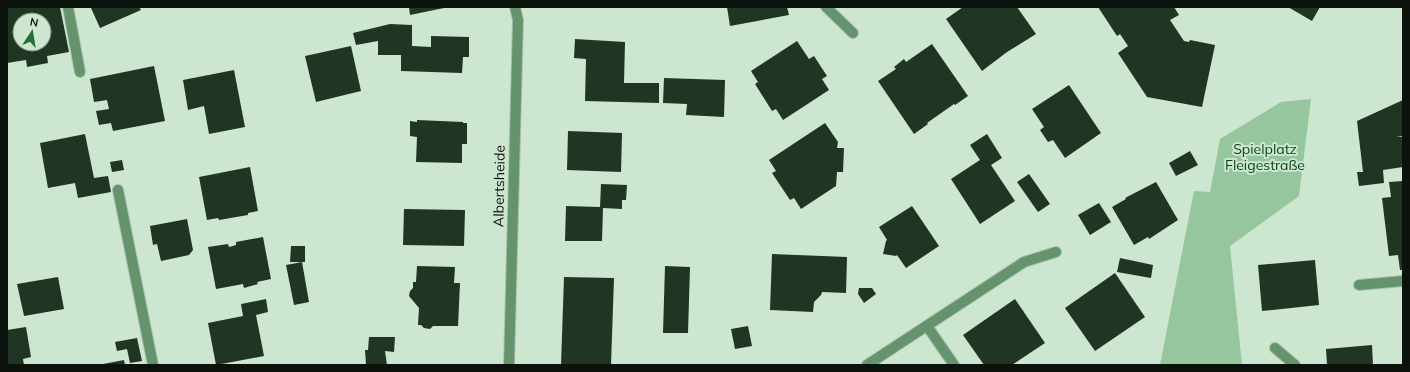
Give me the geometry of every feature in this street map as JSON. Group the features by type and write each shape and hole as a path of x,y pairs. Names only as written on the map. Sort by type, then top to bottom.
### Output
{"street":[{"path":"68,7 80,72"},
{"name":"Albertsheide","path":"509,365 518,20 515,7"},
{"path":"826,7 853,33"},
{"path":"118,190 153,365"},
{"path":"867,365 1024,262 1056,252"},
{"path":"1359,285 1403,281"},
{"path":"927,326 954,365"},
{"path":"1275,348 1294,365"}],"green space":[{"name":"Spielplatz Fleigestraße","path":"1311,99 1299,196 1230,246 1242,365 1160,365 1194,191 1210,192 1220,139 1281,102"}],"building":[{"path":"7,7 60,7 69,52 47,56 48,63 27,67 26,60 7,63"},
{"path":"139,7 141,10 100,28 91,8"},
{"path":"409,7 444,7 444,8 410,15"},
{"path":"727,7 787,7 789,15 730,26"},
{"path":"963,7 1017,7 1036,34 1007,52 982,71 946,19"},
{"path":"1098,7 1174,7 1179,15 1170,20 1184,41 1189,42 1190,40 1215,45 1202,107 1147,97 1118,53 1128,46 1120,34 1117,36"},
{"path":"1288,7 1320,7 1312,21"},
{"path":"390,24 412,25 412,46 431,47 431,36 469,37 469,57 463,57 462,73 401,71 401,55 378,55 378,41 356,45 353,33"},
{"path":"575,39 625,42 624,83 659,83 659,103 585,101 586,59 574,58"},
{"path":"797,41 809,59 814,56 827,76 822,79 829,90 783,120 776,109 772,111 755,84 758,82 751,71"},
{"path":"932,44 968,96 927,123 928,124 914,134 878,81 896,69 894,67 904,59 906,62"},
{"path":"351,46 361,91 316,102 305,56"},
{"path":"154,66 165,121 113,131 111,123 99,125 96,111 109,109 107,100 94,102 90,79"},
{"path":"234,70 245,127 209,134 204,106 188,110 183,80"},
{"path":"664,78 725,80 724,117 686,115 687,104 663,103"},
{"path":"1069,85 1101,133 1065,158 1053,140 1048,142 1040,130 1044,127 1032,109"},
{"path":"1403,100 1403,136 1396,137 1403,137 1403,167 1383,170 1384,183 1359,186 1357,172 1363,172 1357,121"},
{"path":"417,120 467,123 467,144 462,144 462,163 416,162 417,137 410,136 410,121 417,122"},
{"path":"825,123 838,142 837,148 844,148 843,172 837,172 836,186 801,209 794,198 790,200 772,173 776,171 769,160"},
{"path":"568,131 622,133 621,172 567,170"},
{"path":"85,134 94,178 108,176 111,192 78,198 75,183 48,188 40,143"},
{"path":"987,134 1002,158 991,165 1015,201 980,224 951,179 980,160 970,145"},
{"path":"1190,151 1198,165 1176,176 1169,163"},
{"path":"122,160 124,170 112,172 110,162"},
{"path":"250,167 258,211 248,213 248,215 219,220 218,218 207,220 199,177"},
{"path":"1029,174 1050,204 1038,212 1017,182"},
{"path":"1403,181 1403,270 1400,270 1398,255 1389,256 1382,198 1391,197 1389,182"},
{"path":"1156,182 1178,220 1149,239 1148,237 1134,245 1112,207 1126,199 1125,198"},
{"path":"601,184 627,185 626,200 622,200 622,209 603,208 602,241 565,241 566,206 600,207"},
{"path":"1099,203 1111,222 1090,235 1078,215"},
{"path":"912,206 939,246 906,268 897,255 883,254 887,240 879,227"},
{"path":"404,209 465,210 464,246 403,245"},
{"path":"187,219 193,250 189,255 161,261 157,244 153,245 150,226"},
{"path":"263,237 271,279 257,282 258,284 244,288 243,284 216,289 208,247 228,244 229,247 236,245 236,242"},
{"path":"291,246 305,246 305,262 290,262"},
{"path":"772,254 847,257 846,293 822,292 814,302 813,312 770,310"},
{"path":"1120,258 1153,265 1151,278 1117,272"},
{"path":"1315,260 1319,305 1262,311 1258,265"},
{"path":"302,262 309,302 294,305 286,265"},
{"path":"417,266 455,267 454,283 460,283 458,326 433,326 430,329 418,325 419,308 409,296 410,291 413,288 413,282 416,282"},
{"path":"665,266 690,267 688,333 663,333"},
{"path":"1115,273 1145,317 1095,351 1065,308"},
{"path":"58,277 64,309 24,316 17,284"},
{"path":"564,277 614,278 611,365 561,365"},
{"path":"859,288 872,288 876,294 864,303 858,294"},
{"path":"266,299 268,312 256,315 264,356 216,365 208,323 243,316 241,304"},
{"path":"1015,299 1045,343 1012,365 984,365 963,335"},
{"path":"748,326 752,346 735,349 731,329"},
{"path":"26,327 31,357 23,359 24,365 7,365 7,330"},
{"path":"369,337 395,337 394,352 385,351 387,365 366,365 365,350 368,350"},
{"path":"137,338 142,361 130,363 127,349 117,351 115,342"},
{"path":"1372,345 1373,365 1327,365 1326,349"},
{"path":"124,360 125,365 103,365 103,364"}]}
